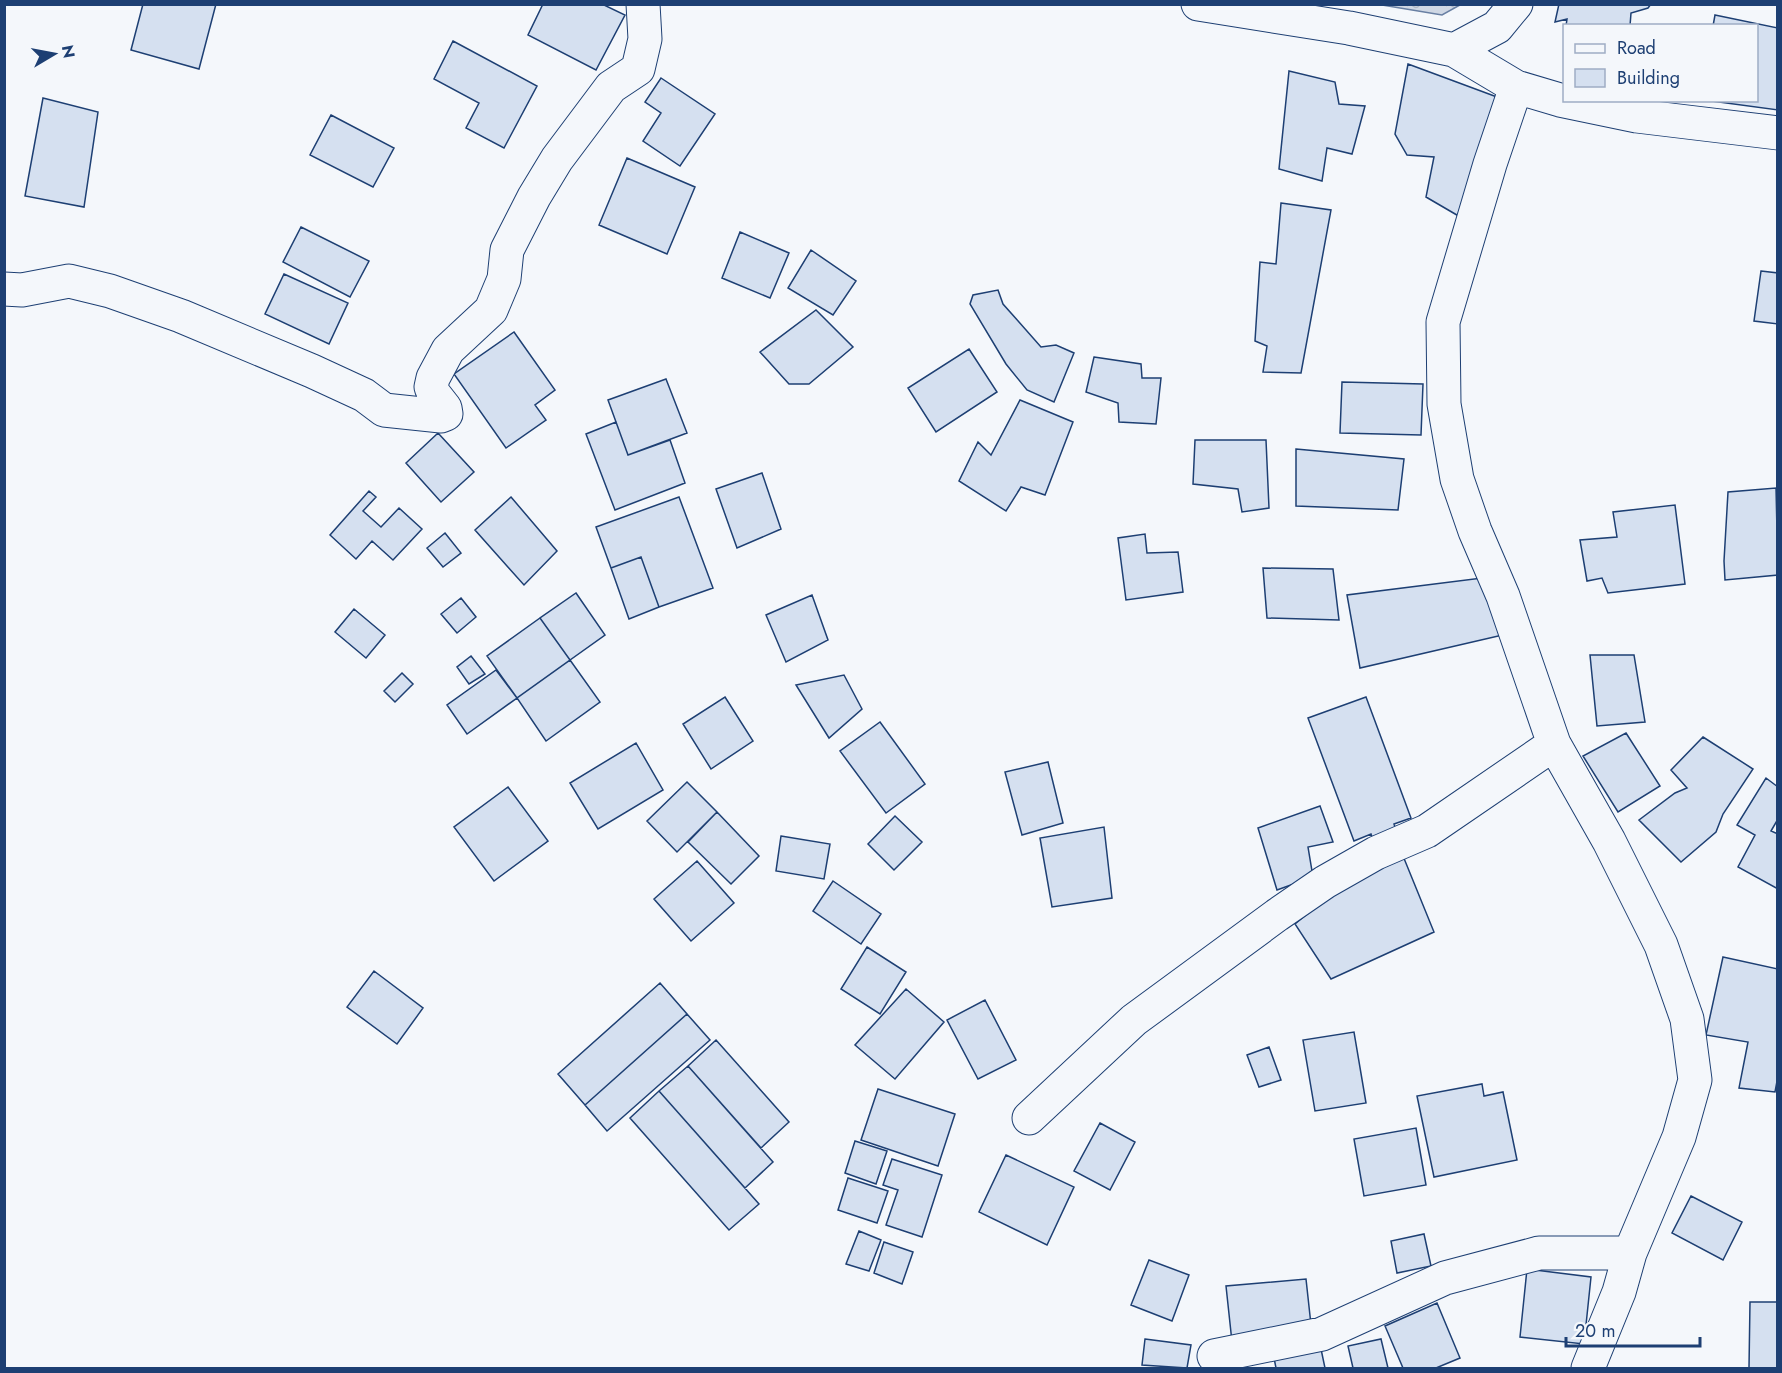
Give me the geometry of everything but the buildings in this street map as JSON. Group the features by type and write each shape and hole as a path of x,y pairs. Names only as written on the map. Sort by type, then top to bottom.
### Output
{"street":[{"path":"4,289 22,290 69,281 110,291 181,316 312,371 364,395 384,410 441,417 446,414 445,408 431,387 433,378 448,350 491,310 504,279 507,250 534,197 557,159 611,87 638,69 645,39 643,4"},
{"path":"1198,4 1350,28 1454,50 1516,87 1563,101"},
{"path":"1454,50 1497,27 1516,4"},
{"path":"1516,87 1490,164 1443,322 1444,404 1457,478 1475,531 1503,596 1554,744 1609,841 1661,945 1687,1019 1695,1080 1679,1137 1630,1253 1619,1292 1588,1368"},
{"path":"1570,102 1637,116 1778,133"},
{"path":"1029,1118 1134,1020 1267,922 1325,882 1376,853 1426,831 1554,744"},
{"path":"1214,1356 1322,1334 1445,1278 1539,1253 1630,1253"}],"water":[{"path":"1382,5 1460,5 1442,15"}]}
